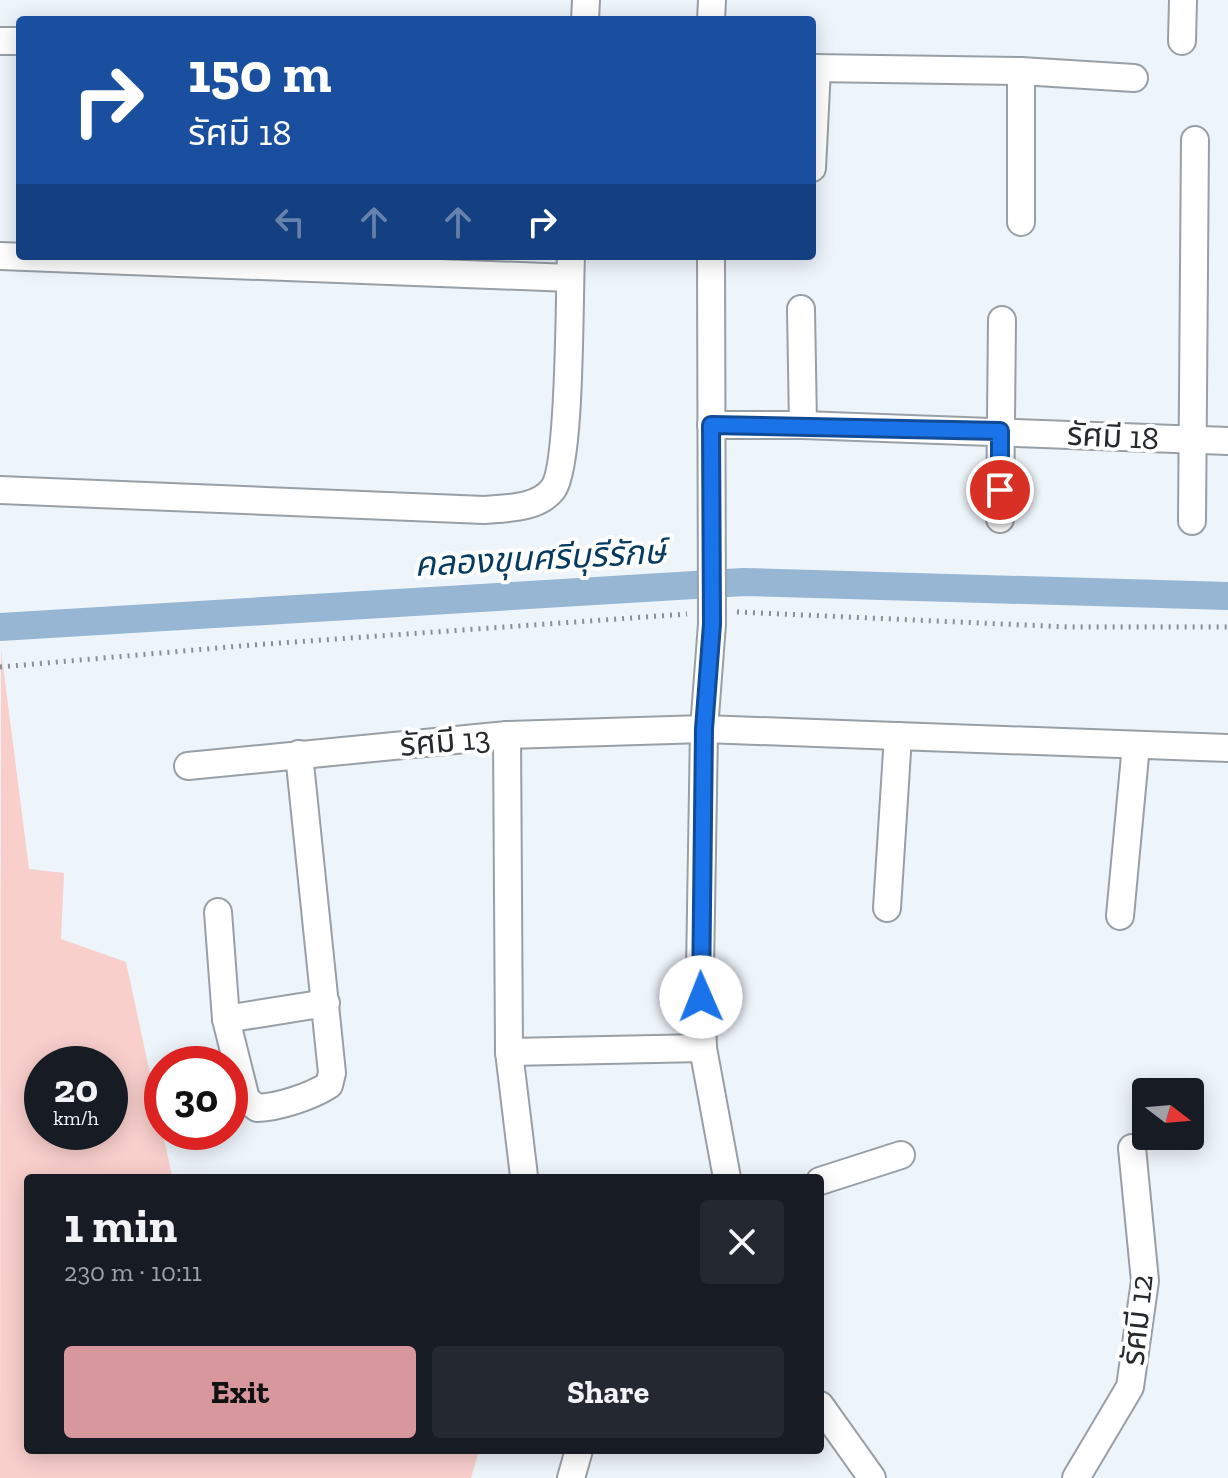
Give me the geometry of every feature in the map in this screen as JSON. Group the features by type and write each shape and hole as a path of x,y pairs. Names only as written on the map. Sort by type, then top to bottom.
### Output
{"street":[{"path":"1182,41 1183,0"},
{"path":"816,68 1021,71 1134,78"},
{"path":"1021,71 1021,222"},
{"path":"1192,521 1195,140"},
{"path":"0,490 484,510 528,505 552,491 560,474 565,424 571,267 208,260"},
{"path":"711,260 710,570 714,617 704,729 700,971 703,1048 726,1174"},
{"path":"801,309 803,425"},
{"path":"1000,519 1002,320"},
{"name":"รัศมี 18","path":"711,425 1000,431 1228,441"},
{"name":"รัศมี 13","path":"188,766 507,735 704,729 1228,748"},
{"path":"507,735 509,1052 524,1174"},
{"path":"887,908 898,736"},
{"path":"1120,916 1136,745"},
{"path":"218,912 226,1019 246,1099 257,1108 268,1107 329,1085 332,1073 326,1003 299,754"},
{"path":"226,1019 326,1003"},
{"path":"509,1052 703,1048"},
{"name":"รัศมี 12","path":"1076,1478 1130,1387 1145,1281 1132,1150"},
{"path":"824,1180 901,1155"},
{"path":"824,1411 872,1478"},
{"path":"571,1478 578,1454"}],"path":[{"path":"0,667 252,645 714,617 1069,627 1228,627"}],"shaded area":[{"path":"1,650 29,869 64,873 61,939 126,962 144,1046 144,1150 166,1150 172,1174 24,1174 24,1454 478,1454 471,1478 0,1478"}],"waterway":[{"name":"คลองขุนศรีบุรีรักษ์","path":"0,627 744,582 1228,596"}],"route":[{"path":"701,997 704,729 712,624 711,425 1000,431 1000,490"}]}
